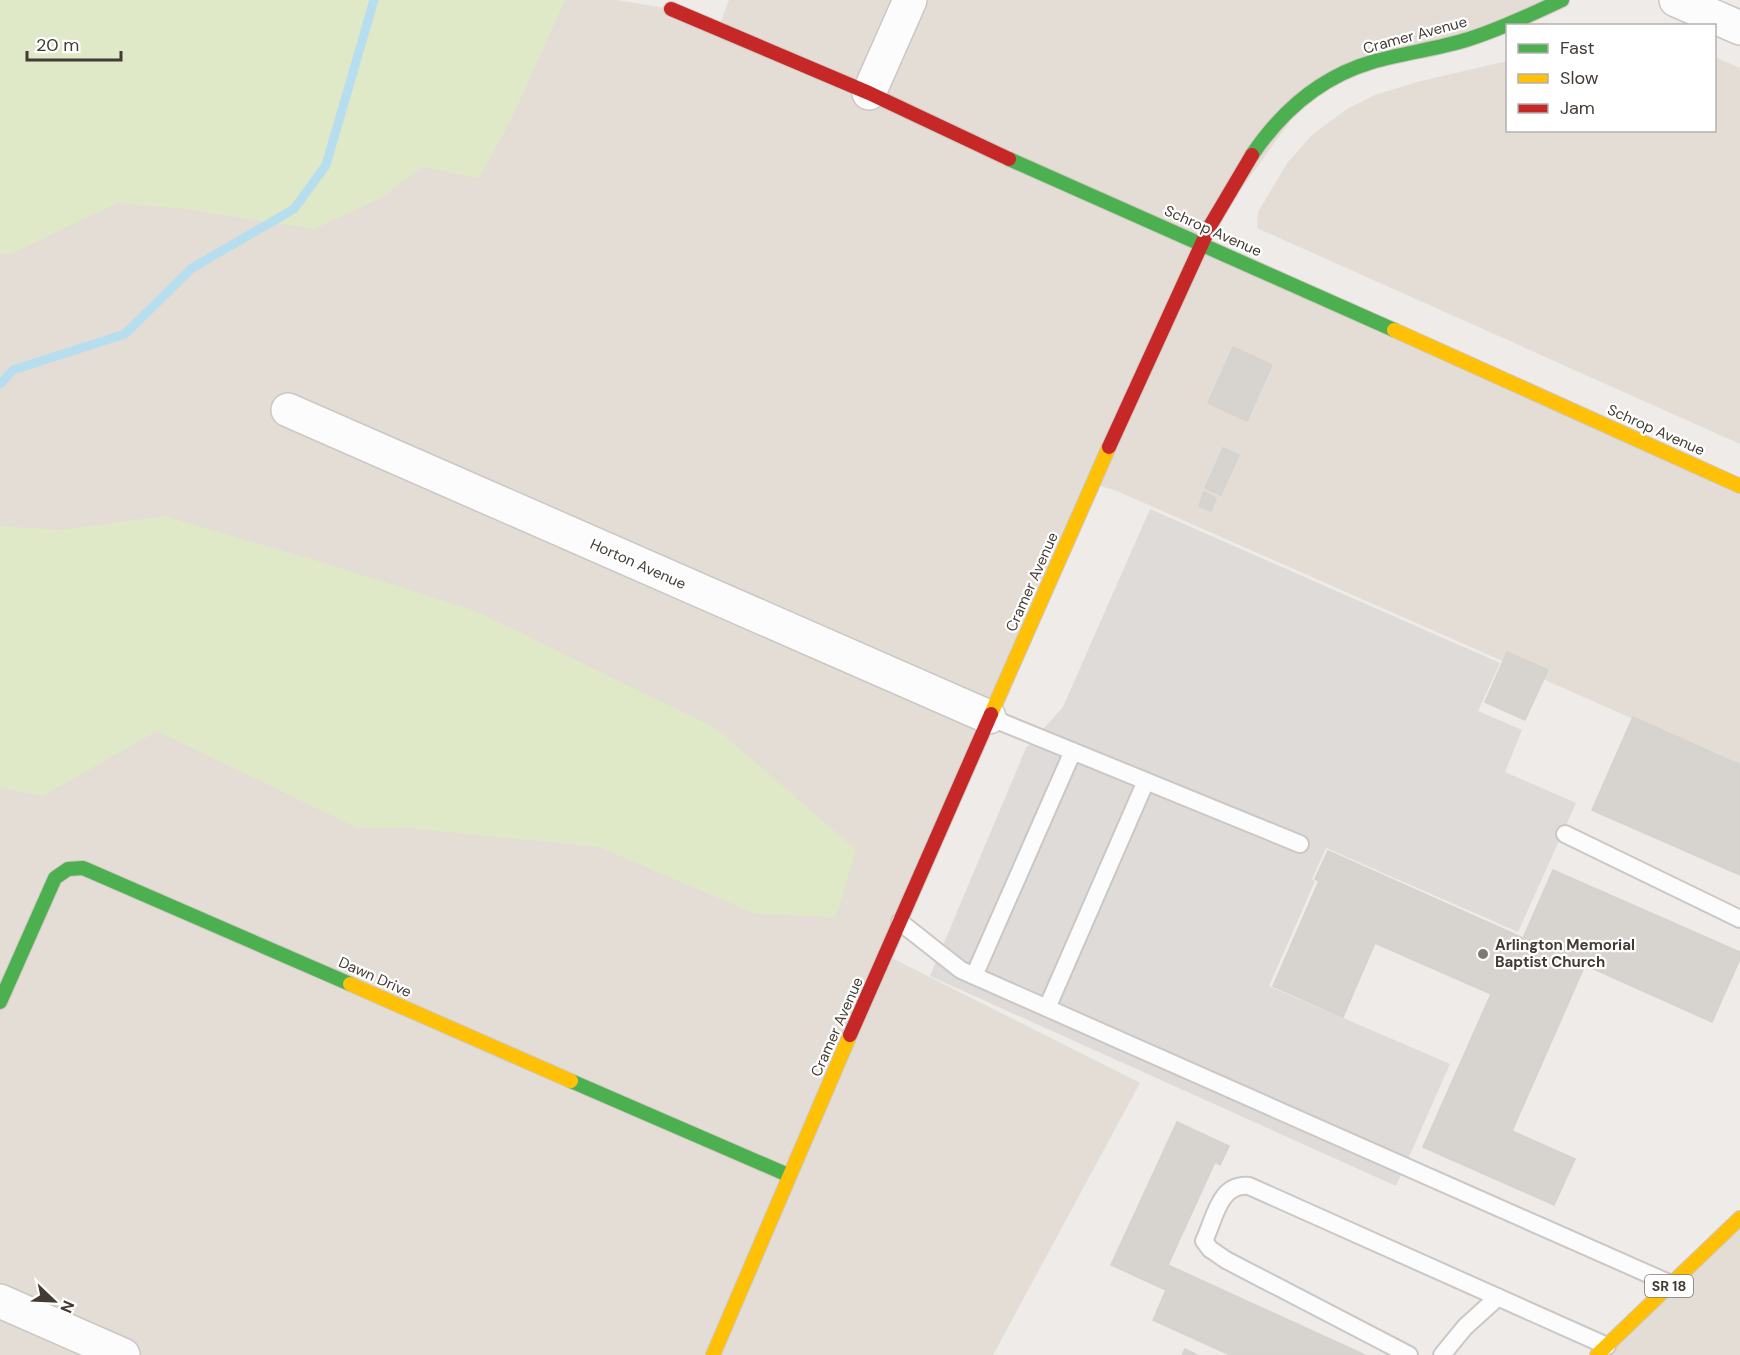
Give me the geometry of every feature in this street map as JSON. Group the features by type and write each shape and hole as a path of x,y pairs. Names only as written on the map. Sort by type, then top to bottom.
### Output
{"street":[{"path":"869,93 910,0"},
{"name":"Cramer Avenue","path":"1509,24 1562,0"},
{"path":"1676,0 1740,28"},
{"name":"Schrop Avenue","path":"664,4 869,93 970,142 1202,243 1740,486"},
{"name":"Cramer Avenue","path":"713,1355 788,1175 989,717 1202,243 1259,143 1293,105 1314,88 1342,73 1379,59 1467,39 1506,25"},
{"name":"Horton Avenue","path":"288,410 989,717"},
{"name":"Dawn Drive","path":"0,1002 55,878 68,869 83,868 788,1175"},
{"name":"SR 18","path":"1602,1350 1740,1218"},
{"path":"0,1301 123,1355"}],"lane":[{"path":"989,717 1300,844"},
{"path":"974,976 1072,751"},
{"path":"1047,1008 1146,781"},
{"path":"1565,834 1740,919"},
{"path":"900,922 961,970 1671,1284"},
{"path":"1409,1355 1226,1260 1210,1249 1204,1241 1226,1191 1237,1185 1249,1186 1498,1297 1602,1350"},
{"path":"1442,1355 1465,1327 1498,1297"}],"shaded area":[{"path":"79,0 616,0 671,9 718,29 729,0 1562,0 1314,88 1202,243 1740,486 1740,766 1117,491 1094,484 886,955 1140,1083 993,1355 0,1355 0,187"},
{"path":"1716,57 1740,68 1740,444 1257,228 1258,212 1288,162 1313,134 1347,109 1375,95 1417,82 1506,61 1506,132 1716,132"},
{"path":"1150,509 1500,663 1478,711 1522,730 1505,772 1576,803 1518,932 1326,848 1312,879 1315,881 1269,986 1450,1064 1396,1186 930,976 1026,748 1063,707"},
{"path":"1740,1218 1740,1355 1597,1355"}],"green space":[{"path":"0,0 565,0 511,120 479,178 422,167 381,198 314,229 186,209 117,203 11,254 0,253"},
{"path":"164,516 476,611 717,729 856,850 836,917 756,914 599,847 408,828 357,828 157,731 43,796 0,788 0,526 61,530"}],"building":[{"path":"1233,347 1272,365 1247,421 1208,403"},
{"path":"1223,448 1239,455 1221,495 1205,488"},
{"path":"1204,492 1216,498 1211,511 1199,506"},
{"path":"1507,652 1548,670 1525,720 1485,702"},
{"path":"1633,717 1740,765 1740,875 1592,810"},
{"path":"1328,851 1523,938 1553,870 1740,952 1740,959 1712,1022 1585,965 1512,1131 1575,1159 1554,1205 1423,1147 1491,994 1375,943 1343,1017 1273,986 1319,881 1315,879"},
{"path":"1177,1122 1229,1146 1220,1165 1215,1162 1168,1265 1365,1355 1230,1355 1153,1320 1166,1290 1111,1265"},
{"path":"1185,1349 1197,1355 1182,1355"}],"waterway":[{"path":"0,384 13,370 125,334 192,268 294,209 326,165 374,0"}],"traffic: fast":[{"path":"1508,24 1562,0"},
{"path":"1252,155 1263,139 1289,111 1319,87 1336,77 1372,62 1445,46 1506,25"},
{"path":"1009,159 1394,330"},
{"path":"0,1002 55,878 68,869 83,868 350,984"},
{"path":"571,1081 788,1175"}],"traffic: slow":[{"path":"1394,330 1740,486"},
{"path":"991,714 1109,447"},
{"path":"350,984 571,1081"},
{"path":"713,1355 850,1035"},
{"path":"1597,1355 1740,1218"}],"traffic: jam":[{"path":"671,9 869,93 1009,159"},
{"path":"1109,447 1210,226 1252,155"},
{"path":"850,1035 991,714"}],"place":[{"name":"Arlington Memorial Baptist Church","path":"1483,954"}]}
